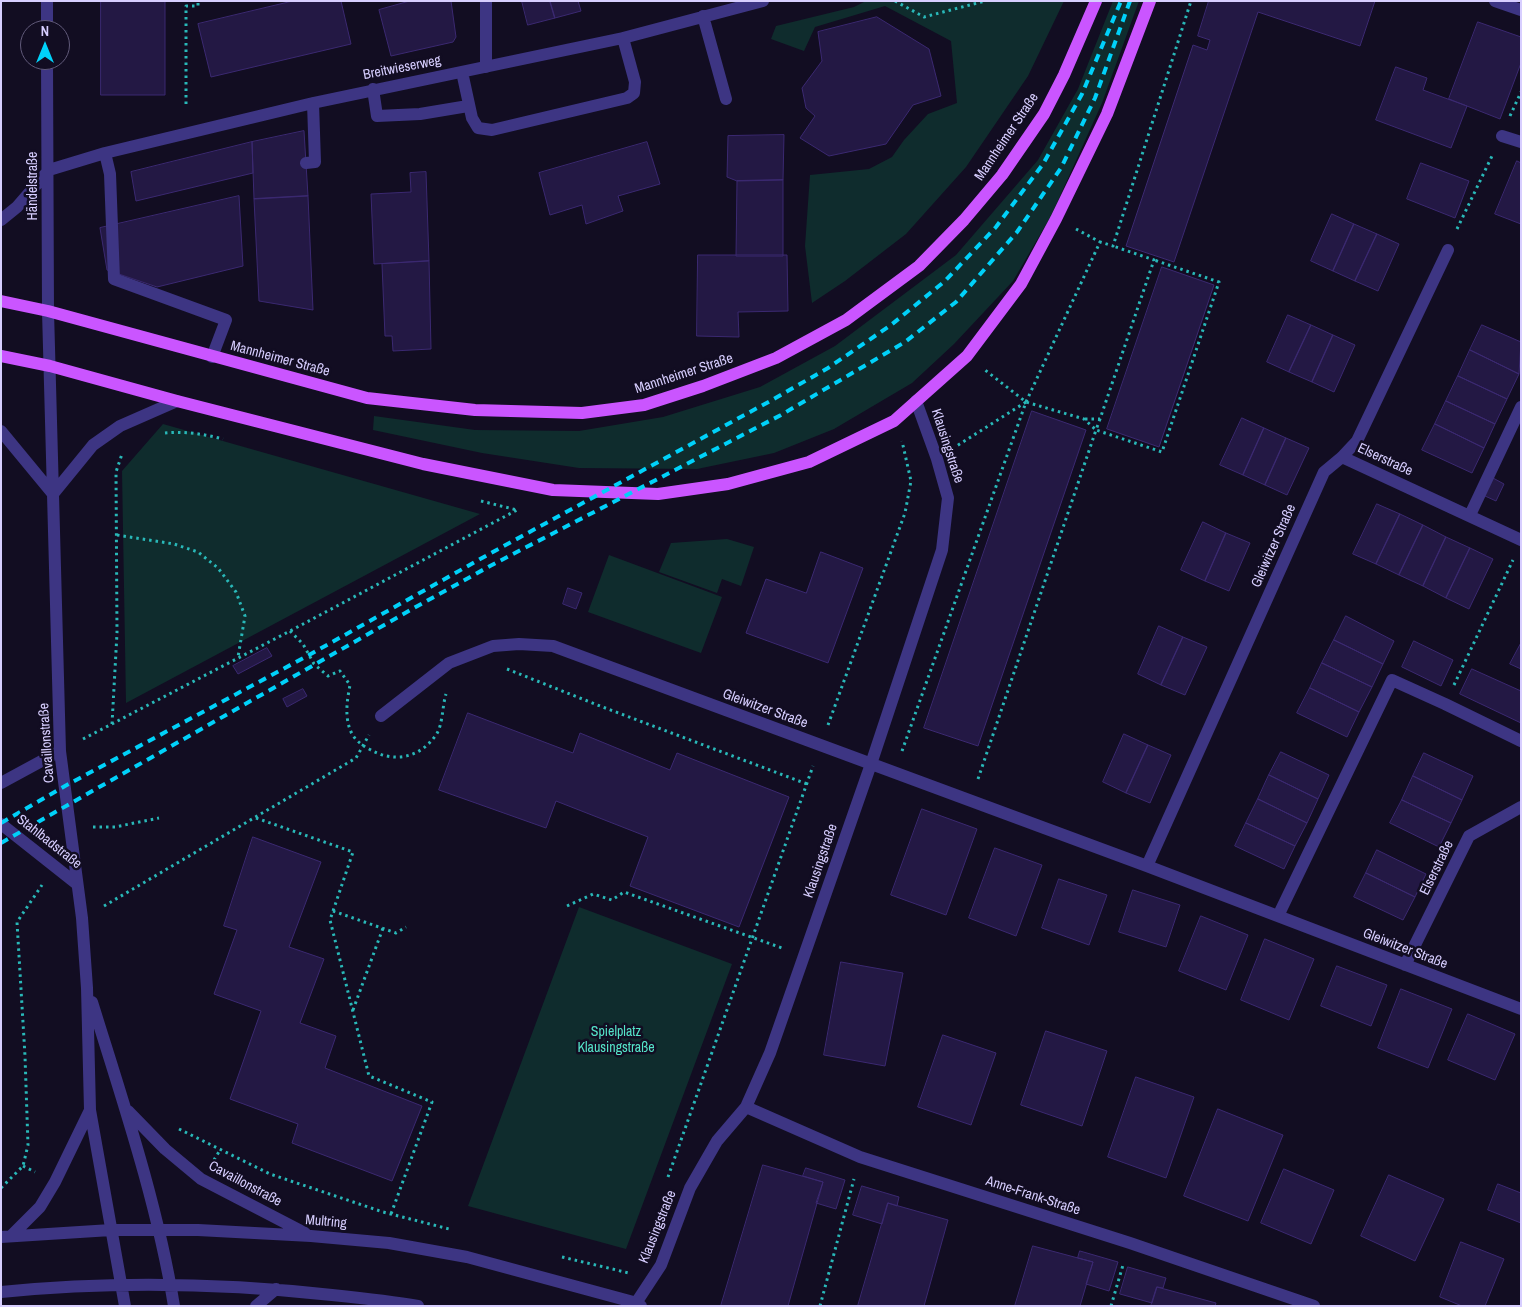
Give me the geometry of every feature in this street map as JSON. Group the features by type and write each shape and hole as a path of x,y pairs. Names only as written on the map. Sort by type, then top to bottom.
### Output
{"main road":[{"name":"Mannheimer Straße","path":"1,301 48,311 367,398 475,410 582,413 644,405 703,386 776,358 846,320 919,266 964,220 1002,175 1044,114 1064,75 1096,1"},
{"path":"1,356 50,366 177,401 423,464 553,490 658,494 728,484 809,462 894,421 967,356 1022,284 1107,114 1150,1"}],"street":[{"path":"47,1 47,20"},
{"path":"486,1 486,67"},
{"name":"Breitwieserweg","path":"48,170 105,153 313,103 624,38 763,1"},
{"path":"1496,1 1520,7"},
{"path":"703,16 726,99"},
{"path":"462,72 472,118 478,128 492,130 626,98 634,93 635,82 624,38"},
{"name":"Händelstraße","path":"47,70 48,311"},
{"path":"373,89 377,116 420,114 468,106"},
{"path":"306,162 316,162 313,103"},
{"path":"1502,136 1521,142"},
{"path":"105,153 110,174 114,279 226,320 212,357"},
{"path":"1,220 17,207 48,170"},
{"name":"Gleiwitzer Straße","path":"1147,866 1324,472 1357,441 1448,250"},
{"name":"Cavaillonstraße","path":"48,311 60,751 82,918 87,988 90,1110 125,1306"},
{"path":"1,431 53,494 93,445 120,426 177,401"},
{"name":"Klausingstraße","path":"637,1305 662,1265 690,1188 717,1141 746,1107 770,1053 871,764 942,550 948,498 937,459 916,401"},
{"path":"1470,516 1521,407"},
{"name":"Elserstraße","path":"1342,457 1521,540"},
{"name":"Gleiwitzer Straße","path":"381,716 449,663 493,646 519,644 553,646 1147,866 1521,1009"},
{"path":"1278,916 1392,680 1521,741"},
{"path":"1,783 60,751"},
{"name":"Elserstraße","path":"1405,965 1469,836 1521,807"},
{"name":"Stahlbadstraße","path":"1,824 77,884"},
{"name":"Cavaillonstraße","path":"87,988 126,1109 158,1230 174,1306"},
{"name":"Anne-Frank-Straße","path":"746,1107 860,1157 1130,1243 1314,1306"},
{"name":"Cavaillonstraße","path":"126,1109 165,1149 201,1179 311,1236"},
{"name":"Cavaillonstraße","path":"6,1237 40,1207 55,1182 90,1110"},
{"name":"Multring","path":"6,1237 111,1230 158,1230 311,1236 389,1243 467,1257 637,1305"},
{"path":"1,1292 77,1286 276,1289 418,1306"},
{"path":"256,1306 276,1289"}],"path":[{"path":"186,104 186,6 198,6 198,1"},
{"path":"895,1 924,17 985,1"},
{"path":"1113,246 1191,1"},
{"path":"1448,250 1521,92"},
{"path":"1026,402 1100,242 1219,282 1162,452 1096,430 1084,419"},
{"path":"970,800 1154,260"},
{"path":"967,356 1026,402 1084,419 1100,419"},
{"path":"666,1181 821,745 906,513 911,481 906,452 894,421"},
{"path":"164,433 174,432 229,440"},
{"path":"112,724 117,633 116,472 122,453 128,448"},
{"path":"60,751 290,631 553,490"},
{"path":"475,500 517,510"},
{"path":"117,536 174,544 198,552 218,568 236,592 245,616 238,658"},
{"path":"1445,704 1516,552"},
{"path":"290,631 303,644 314,664 328,676 340,671 350,685 347,703 348,723 352,733 363,746 380,756 400,758 415,753 425,746 437,734 442,706 450,687"},
{"path":"505,668 807,784"},
{"path":"82,918 356,758 381,716"},
{"path":"70,826 115,827 159,818"},
{"path":"256,818 353,852 330,920 369,1076 432,1102 391,1214"},
{"path":"1,1188 23,1166 28,1145 17,922 56,866"},
{"path":"567,906 593,894 612,900 624,892 804,955"},
{"path":"333,911 396,933 406,927"},
{"path":"353,1010 382,928"},
{"path":"172,1125 270,1174 391,1214 449,1228"},
{"path":"820,1306 860,1157"},
{"path":"1111,1306 1130,1243"},
{"path":"556,1255 633,1274 637,1305"}],"green space":[{"path":"866,1 1064,1 1028,76 966,167 906,234 845,281 812,303 805,246 810,175 869,169 892,157 904,140 928,114 957,103 951,41 885,6 815,27 804,51 771,39 776,26 854,7"},
{"path":"1113,1 1139,1 1102,103 1051,216 1013,281 954,344 912,383 834,429 774,453 697,469 579,468 482,453 373,430 374,416 475,430 579,431 663,417 760,387 835,346 956,255 1038,160 1078,89"},
{"path":"163,424 480,514 126,703 122,471"},
{"path":"727,539 754,547 741,586 722,579 717,593 659,572 671,543"},
{"path":"609,555 722,597 701,653 588,612"},
{"name":"Spielplatz Klausingstraße","path":"579,907 732,964 626,1249 468,1206"}],"building":[{"path":"101,1 165,1 165,95 101,95"},
{"path":"293,1 341,1 351,44 211,77 198,24"},
{"path":"410,1 451,1 456,37 453,42 391,56 379,10"},
{"path":"522,1 550,1 555,18 528,25"},
{"path":"550,1 578,1 581,11 555,18"},
{"path":"1209,1 1375,1 1360,46 1258,12 1174,262 1126,246 1193,45 1207,50 1210,40 1198,36"},
{"path":"877,17 929,49 941,96 913,105 886,144 829,156 800,138 815,116 806,108 802,88 822,61 818,32"},
{"path":"1478,22 1521,37 1521,63 1500,119 1449,99"},
{"path":"1396,67 1427,78 1423,90 1467,106 1451,148 1376,120"},
{"path":"304,131 308,196 254,199 252,142"},
{"path":"784,135 783,180 737,181 727,177 728,136"},
{"path":"252,142 253,173 136,201 131,172"},
{"path":"647,142 660,184 618,196 623,211 586,224 582,205 550,215 539,173"},
{"path":"1517,161 1521,163 1521,224 1495,214"},
{"path":"1421,163 1469,181 1455,218 1407,199"},
{"path":"426,172 429,261 374,264 371,194 411,192 410,173"},
{"path":"783,180 783,256 736,256 737,181"},
{"path":"239,196 243,266 157,287 107,270 100,228"},
{"path":"308,196 313,310 259,301 254,199"},
{"path":"1332,214 1354,224 1333,271 1311,261"},
{"path":"1354,224 1377,234 1355,281 1333,271"},
{"path":"1377,234 1399,244 1378,291 1355,281"},
{"path":"698,255 787,255 788,311 738,312 739,337 697,336"},
{"path":"429,261 431,349 393,351 392,336 385,336 382,264"},
{"path":"1162,267 1214,285 1159,447 1107,429"},
{"path":"1288,315 1311,325 1289,372 1267,362"},
{"path":"1311,325 1333,335 1312,382 1289,372"},
{"path":"1482,325 1521,342 1519,374 1470,350"},
{"path":"1333,335 1355,345 1334,392 1312,382"},
{"path":"1470,350 1519,374 1507,399 1458,376"},
{"path":"1458,376 1507,399 1495,424 1446,401"},
{"path":"1446,401 1495,424 1484,448 1435,424"},
{"path":"1032,411 1086,430 978,746 924,728"},
{"path":"1242,418 1264,428 1243,475 1220,465"},
{"path":"1435,424 1484,448 1472,473 1422,450"},
{"path":"1264,428 1286,438 1265,485 1243,475"},
{"path":"1286,438 1309,448 1287,495 1265,485"},
{"path":"1493,478 1504,484 1496,501 1485,496"},
{"path":"1377,504 1400,514 1376,564 1353,554"},
{"path":"1400,514 1423,525 1399,575 1376,564"},
{"path":"1203,522 1226,533 1205,581 1181,570"},
{"path":"1423,525 1446,537 1423,586 1399,575"},
{"path":"1226,533 1250,543 1229,591 1205,581"},
{"path":"1446,537 1470,548 1446,598 1423,586"},
{"path":"1470,548 1493,559 1469,609 1446,598"},
{"path":"821,552 863,568 828,663 746,633 766,579 806,593"},
{"path":"568,588 582,593 576,609 563,604"},
{"path":"1346,616 1394,641 1383,664 1334,640"},
{"path":"1159,626 1183,637 1161,685 1138,674"},
{"path":"1183,637 1207,647 1185,695 1161,685"},
{"path":"1334,640 1383,664 1372,687 1322,663"},
{"path":"1414,641 1453,660 1441,686 1402,667"},
{"path":"1521,643 1521,669 1510,664"},
{"path":"267,648 272,656 238,674 233,666"},
{"path":"1322,663 1372,687 1359,712 1310,688"},
{"path":"1472,669 1521,691 1521,723 1460,694"},
{"path":"1310,688 1359,712 1347,737 1297,713"},
{"path":"303,689 307,696 287,707 283,699"},
{"path":"468,713 573,753 580,733 670,770 677,753 789,797 739,927 630,886 648,837 556,801 546,828 439,790"},
{"path":"1124,734 1148,745 1126,793 1103,782"},
{"path":"1148,745 1171,755 1150,803 1126,793"},
{"path":"1281,752 1329,775 1318,799 1269,775"},
{"path":"1424,753 1473,776 1462,800 1413,776"},
{"path":"1269,775 1318,799 1307,823 1258,799"},
{"path":"1413,776 1462,800 1451,823 1402,800"},
{"path":"1258,799 1307,823 1295,846 1246,823"},
{"path":"1402,800 1451,823 1439,847 1390,823"},
{"path":"922,809 977,829 946,915 891,895"},
{"path":"1246,823 1295,846 1284,869 1235,846"},
{"path":"253,837 321,862 289,947 324,959 300,1023 336,1036 325,1068 422,1106 392,1181 292,1143 298,1124 230,1099 261,1011 214,994 237,930 224,926"},
{"path":"995,848 1042,865 1016,936 969,918"},
{"path":"1377,850 1426,874 1415,897 1366,873"},
{"path":"1366,873 1415,897 1403,920 1354,897"},
{"path":"1059,879 1107,895 1089,945 1042,928"},
{"path":"1133,890 1180,905 1166,947 1119,932"},
{"path":"1201,916 1248,935 1226,990 1179,971"},
{"path":"1265,939 1314,959 1289,1020 1241,1000"},
{"path":"841,962 903,973 885,1066 824,1055"},
{"path":"1337,966 1387,985 1371,1026 1321,1006"},
{"path":"1401,989 1452,1009 1428,1068 1378,1048"},
{"path":"1468,1014 1515,1034 1495,1080 1448,1060"},
{"path":"1046,1031 1107,1051 1082,1126 1021,1105"},
{"path":"943,1035 996,1053 971,1125 918,1107"},
{"path":"1136,1077 1194,1097 1166,1178 1108,1157"},
{"path":"1218,1109 1283,1135 1248,1221 1184,1196"},
{"path":"763,1165 823,1182 788,1306 721,1306"},
{"path":"806,1168 845,1180 836,1209 816,1203 823,1182 803,1176"},
{"path":"1284,1169 1334,1190 1311,1244 1261,1223"},
{"path":"1389,1175 1444,1199 1415,1261 1361,1236"},
{"path":"1498,1184 1521,1193 1521,1223 1488,1210"},
{"path":"862,1186 899,1197 897,1206 888,1203 882,1224 853,1215"},
{"path":"888,1203 948,1220 924,1306 858,1306"},
{"path":"1461,1242 1504,1259 1485,1306 1462,1306 1440,1297"},
{"path":"1033,1246 1093,1262 1080,1306 1015,1306"},
{"path":"1080,1251 1118,1262 1109,1291 1086,1284 1093,1262 1078,1258"},
{"path":"1128,1267 1166,1278 1163,1288 1157,1287 1152,1303 1120,1294"},
{"path":"1157,1287 1216,1303 1215,1306 1151,1306"}],"railway":[{"path":"1,823 65,786 309,655 491,553 772,400 828,368 891,325 945,281 996,227 1043,164 1082,94 1121,1"},
{"path":"1,843 414,608 490,566 781,415 905,342 956,302 1017,232 1061,168 1095,98 1130,1"}]}
